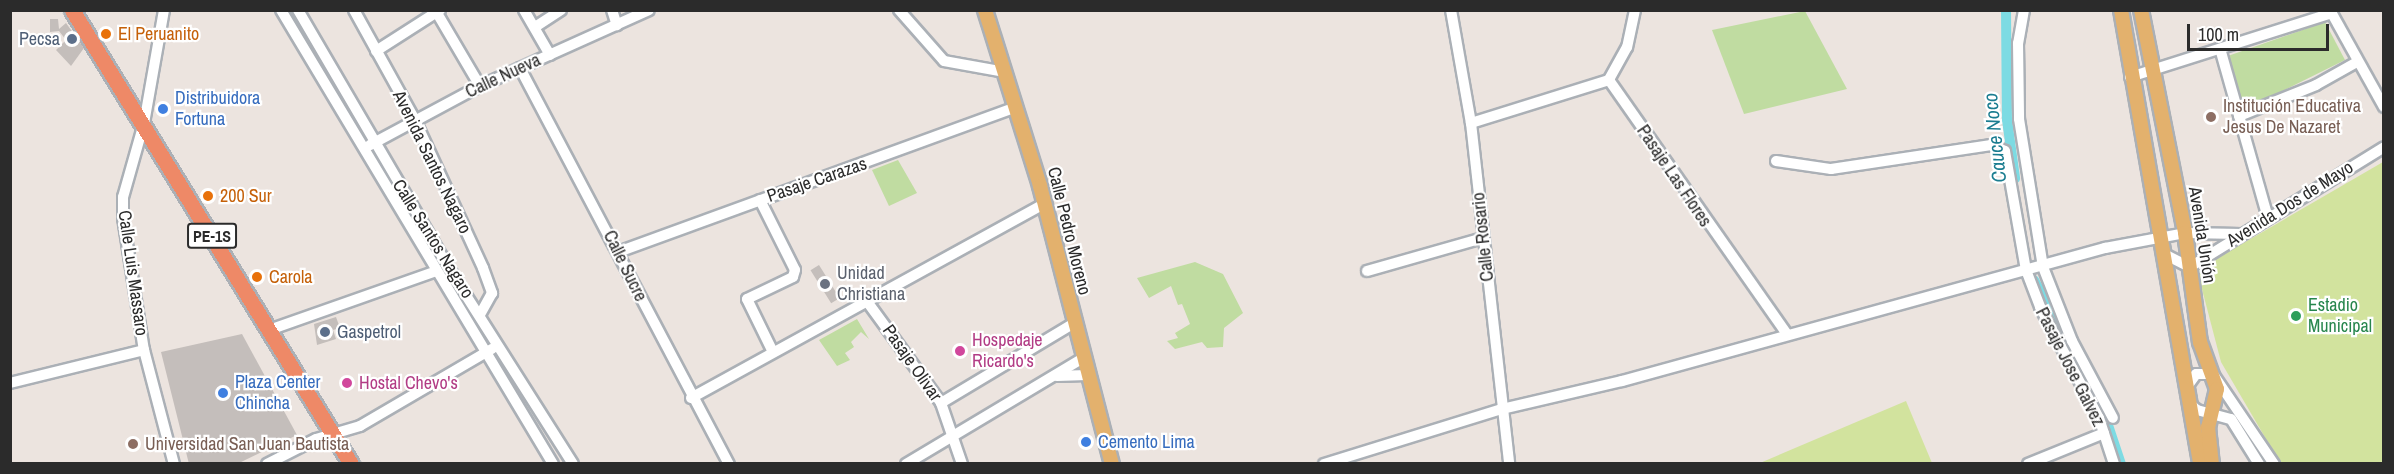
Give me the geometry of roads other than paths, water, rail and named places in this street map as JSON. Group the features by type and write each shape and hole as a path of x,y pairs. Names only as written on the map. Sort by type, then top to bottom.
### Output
{"highway":[{"name":"PE-1S","path":"72,10 144,123 351,464"}],"main road":[{"name":"Calle Pedro Moreno","path":"985,10 1045,204 1087,375 1112,464"},
{"path":"2121,10 2130,77 2163,236 2200,464"},
{"name":"Avenida Unión","path":"2141,10 2185,233 2200,342 2217,389 2208,427 2212,464"}],"street":[{"name":"Calle Luis Massaro","path":"164,10 144,123 123,197 144,350 174,464"},
{"name":"Calle Santos Nagaro","path":"281,10 434,272 486,352 553,464"},
{"name":"Calle Santos Nagaro","path":"298,10 374,143 573,464"},
{"name":"Avenida Santos Nagaro","path":"354,10 415,120 492,293 480,315"},
{"path":"524,10 550,55"},
{"path":"535,27 561,10"},
{"path":"612,10 617,25"},
{"name":"Calle Nueva","path":"362,150 480,86 649,10"},
{"path":"899,10 944,61 1005,72"},
{"name":"Calle Rosario","path":"1451,10 1471,123 1509,464"},
{"path":"1471,123 1609,80 1627,47 1635,10"},
{"path":"2024,10 2018,43 2019,119 2043,267 2072,341 2113,418"},
{"path":"376,51 439,11 480,86"},
{"path":"2130,77 2221,52 2331,12 2384,107"},
{"path":"2221,52 2267,215"},
{"path":"2239,116 2316,86 2357,62"},
{"name":"Calle Sucre","path":"519,68 618,252 691,398 729,464"},
{"name":"Pasaje Las Flores","path":"1609,80 1786,333"},
{"name":"Pasaje Carazas","path":"618,252 1016,107"},
{"name":"Pasaje Jose Galvez","path":"1776,160 1831,169 1991,145 2005,151 2026,270 2040,307 2104,433 2114,464"},
{"name":"Avenida Dos de Mayo","path":"2190,267 2267,215 2384,147"},
{"path":"760,200 795,270 793,277 747,299 772,350"},
{"path":"691,398 772,350 1045,204"},
{"path":"1324,464 1502,409 1622,381 1786,333 2026,270 2163,236 2185,233 2241,234"},
{"path":"1367,271 1483,238"},
{"path":"2166,255 2190,267"},
{"path":"269,330 434,272"},
{"name":"Pasaje Olivar","path":"866,300 941,403 962,464"},
{"path":"941,403 1074,323"},
{"path":"267,464 333,434 360,426 499,344"},
{"path":"10,383 144,350"},
{"path":"906,464 1083,358"},
{"path":"2186,388 2196,374 2213,374 2274,464"},
{"path":"1056,376 1087,375"},
{"path":"2189,403 2211,414 2231,419 2254,462"},
{"path":"2028,464 2104,433"}],"waterway":[{"name":"Cauce Noco","path":"2006,10 2007,120 2015,178"},
{"name":"Cauce Noco","path":"2034,280 2078,362"},
{"name":"Cauce Noco","path":"2101,404 2121,464"}],"place":[{"name":"El Peruanito","path":"106,34"},
{"name":"Pecsa","path":"72,39"},
{"name":"Distribuidora Fortuna","path":"163,109"},
{"name":"Institución Educativa Jesus De Nazaret","path":"2211,117"},
{"name":"200 Sur","path":"208,196"},
{"name":"Carola","path":"257,277"},
{"name":"Unidad Christiana","path":"825,284"},
{"name":"Estadio Municipal","path":"2296,316"},
{"name":"Gaspetrol","path":"325,332"},
{"name":"Hospedaje Ricardo's","path":"960,351"},
{"name":"Hostal Chevo's","path":"347,383"},
{"name":"Plaza Center Chincha","path":"223,393"},
{"name":"Cemento Lima","path":"1086,442"},
{"name":"Universidad San Juan Bautista","path":"133,444"}]}
